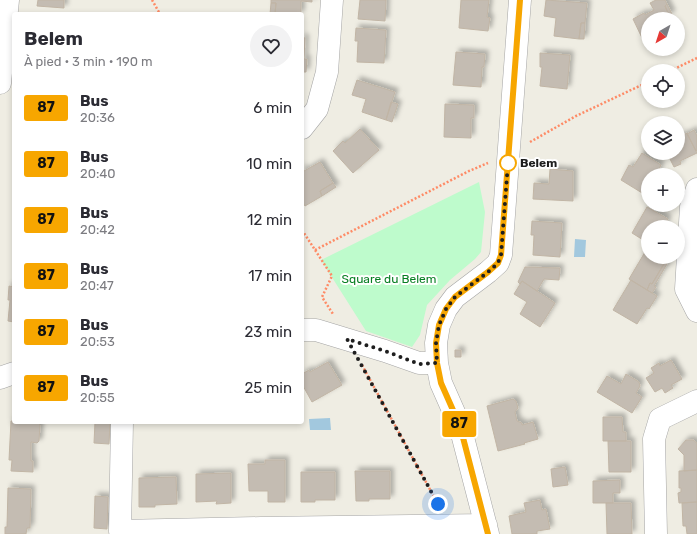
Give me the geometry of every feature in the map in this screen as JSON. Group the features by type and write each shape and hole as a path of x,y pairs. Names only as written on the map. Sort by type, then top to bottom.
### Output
{"street":[{"path":"0,83 8,0"},
{"path":"304,125 317,109 327,72 332,0"},
{"path":"122,424 120,531 449,526 487,530 460,426 441,383 437,363 436,343 439,325 446,309 455,297 498,263 501,255 520,0"},
{"path":"697,189 691,207 686,289 697,311"},
{"path":"304,330 316,330 347,339 419,364 437,363"},
{"path":"0,378 12,374"},
{"path":"656,534 654,439 660,419 697,401"}],"path":[{"path":"152,0 159,12"},
{"path":"685,64 697,58"},
{"path":"315,250 469,171 525,145 576,116 641,85"},
{"path":"304,233 332,276 322,296 449,526"}],"green space":[{"name":"Square du Belem","path":"479,182 485,212 481,252 450,280 427,305 420,335 412,347 366,331 321,260"}],"water":[{"path":"575,239 586,240 585,257 574,257"},
{"path":"330,418 331,430 310,430 309,419"}],"building":[{"path":"38,0 64,0 64,8 37,6"},
{"path":"271,0 312,0 312,2 301,1 301,12 275,12 276,3 271,3"},
{"path":"360,0 386,0 385,21 358,19"},
{"path":"461,0 489,0 487,17 490,18 488,31 459,28"},
{"path":"546,0 587,3 585,23 581,23 579,39 554,36 556,18 544,16"},
{"path":"656,0 665,0 667,4 665,6 668,12 650,12 654,10 650,3"},
{"path":"271,3 276,3 275,12 270,12"},
{"path":"667,4 671,12 668,12 665,6"},
{"path":"641,15 641,36 633,19"},
{"path":"581,23 585,23 584,39 579,39"},
{"path":"356,28 386,30 384,63 357,62 358,41 355,41"},
{"path":"304,38 305,38 304,59"},
{"path":"456,52 485,54 484,67 482,67 481,87 453,85"},
{"path":"540,53 570,55 567,89 540,86 542,67 540,67"},
{"path":"304,59 307,59 306,72 304,72"},
{"path":"357,80 395,92 386,120 362,112 366,99 352,95"},
{"path":"391,102 398,104 392,122 386,120"},
{"path":"445,104 474,105 474,118 471,118 471,138 444,137"},
{"path":"360,129 379,150 353,173 333,151 343,141 345,143"},
{"path":"694,130 697,136 696,151 687,134"},
{"path":"687,133 697,153 685,159 685,134"},
{"path":"641,155 641,160 653,160 661,165 660,168 641,168 641,192 621,180 629,165 633,167"},
{"path":"670,160 682,160 680,161 681,164 674,167"},
{"path":"320,162 333,183 320,191 322,196 305,206 304,204 304,171"},
{"path":"550,169 573,171 573,201 533,199 534,183 549,184"},
{"path":"333,183 336,187 322,196 320,191"},
{"path":"644,212 656,212 668,219 641,220 641,239 632,233"},
{"path":"532,221 562,223 560,257 533,255 534,235 531,235"},
{"path":"641,259 641,264 664,264 652,284 650,283 647,290 629,279"},
{"path":"664,264 667,264 654,286 656,287 652,293 647,290 650,283 652,284"},
{"path":"525,267 560,268 559,280 544,279 537,291 522,281 520,284 518,282"},
{"path":"631,280 657,296 637,324 613,310"},
{"path":"522,281 555,303 540,327 520,314 527,302 514,294"},
{"path":"9,286 12,287 12,322 8,321 10,300 8,300"},
{"path":"455,350 461,350 461,357 455,357"},
{"path":"671,360 682,379 671,385 673,388 665,393 662,388 655,392 646,378 654,373 651,368 659,363 660,366"},
{"path":"328,362 342,385 312,402 304,388 304,373 309,370 310,372"},
{"path":"626,374 639,382 640,386 636,393 642,397 632,413 597,392 607,376 621,384"},
{"path":"513,399 516,401 518,408 515,412 517,421 522,423 522,425 533,422 538,439 498,451 487,406"},
{"path":"603,417 622,417 623,432 626,432 626,441 603,441"},
{"path":"11,421 12,424 39,424 39,441 37,443 31,442 31,461 33,461 33,472 11,471 12,460 9,460"},
{"path":"95,424 110,424 109,444 94,443"},
{"path":"686,440 693,440 697,443 697,470 684,471 684,455 678,449"},
{"path":"608,441 631,441 631,472 609,472"},
{"path":"265,460 285,460 285,502 268,502 268,491 249,491 248,464 265,464"},
{"path":"565,467 568,485 553,487 551,469"},
{"path":"697,470 697,502 679,503 678,493 681,492 681,488 679,488 679,471"},
{"path":"355,471 390,471 390,499 369,499 369,501 356,501"},
{"path":"301,472 335,472 335,500 301,502"},
{"path":"231,473 231,503 216,504 217,501 196,502 196,474"},
{"path":"176,477 177,504 155,505 155,507 139,507 139,478"},
{"path":"620,480 620,493 613,493 613,503 593,503 593,481"},
{"path":"8,488 31,489 30,528 27,528 26,534 5,534 5,527 7,527"},
{"path":"95,496 108,497 107,529 94,528"},
{"path":"540,500 542,510 546,509 550,529 537,531 537,534 512,534 509,516 526,512 524,503"},
{"path":"697,502 697,534 687,534 686,526 683,526 682,503"},
{"path":"606,503 631,503 632,534 607,534"}],"bus line":[{"name":"87","path":"488,534 460,426 441,383 437,363 436,343 439,325 446,309 455,297 498,263 501,255 520,0"}],"place":[{"name":"Belem","path":"508,163"}],"route":[{"path":"438,504 347,339 419,364 437,363 436,343 439,325 446,309 455,297 498,263 501,255 508,163"}]}
